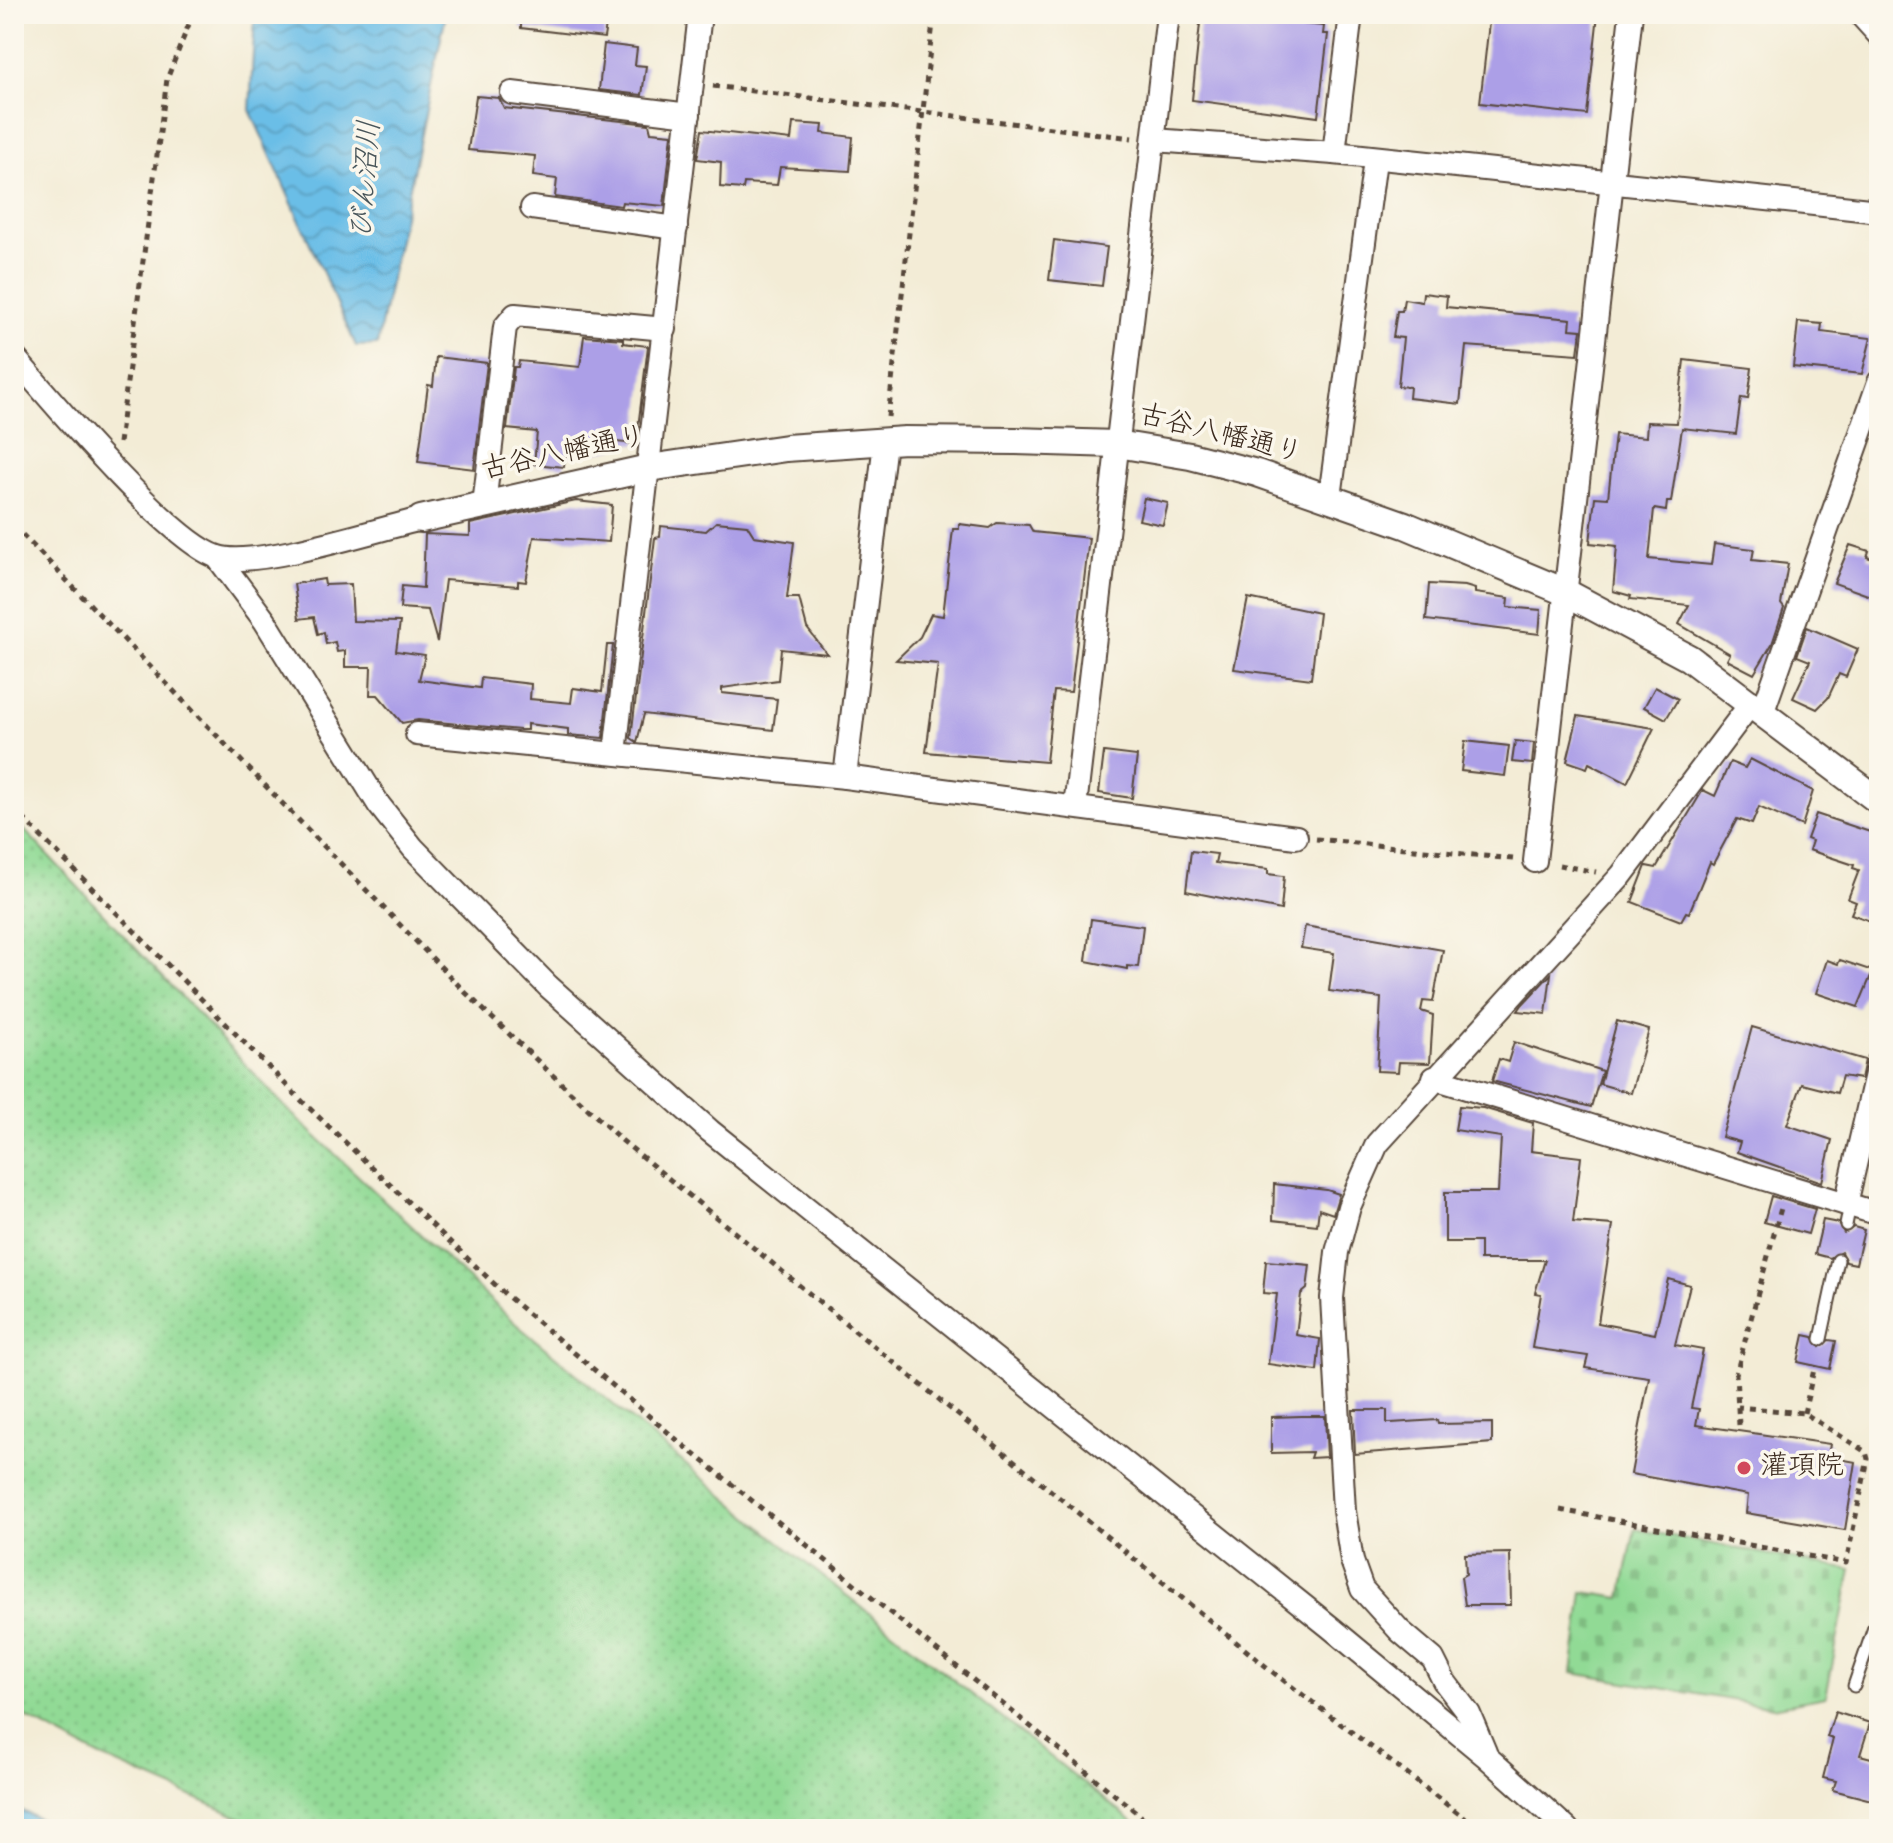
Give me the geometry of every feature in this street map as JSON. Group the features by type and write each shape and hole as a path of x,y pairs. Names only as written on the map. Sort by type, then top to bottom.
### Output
{"street":[{"path":"615,753 700,14"},
{"path":"1075,807 1168,14"},
{"path":"1334,153 1351,14"},
{"path":"1535,861 1631,14"},
{"path":"1860,14 1879,35"},
{"path":"512,93 689,115"},
{"path":"1154,140 1334,153 1375,160 1879,211"},
{"path":"1330,497 1375,160"},
{"path":"532,208 676,228"},
{"path":"484,505 505,327 515,315 665,329"},
{"path":"14,357 115,468 188,538 218,558 265,621 379,805 413,848 548,986 710,1131 1110,1448 1487,1757 1567,1829"},
{"path":"1487,1757 1469,1714 1444,1681 1433,1659 1400,1631 1362,1589 1352,1561 1344,1511 1332,1298 1337,1252 1349,1207 1377,1144 1621,876 1757,707 1879,382"},
{"path":"845,777 885,442"},
{"name":"古谷八幡通り","path":"421,519 649,468 786,448 885,442 1117,444 1243,470 1330,497 1565,592 1689,658 1879,801"},
{"path":"218,558 257,557 421,519"},
{"path":"417,734 845,777 1296,837"},
{"path":"1847,1211 1879,1061"},
{"path":"1434,1078 1788,1186 1847,1211 1879,1214"}],"lane":[{"path":"1821,1339 1838,1260"},
{"path":"1854,1686 1879,1613"}],"path":[{"path":"115,468 167,79 193,14"},
{"path":"885,442 934,14"},
{"path":"693,84 1154,140"},
{"path":"14,526 466,993 619,1138 1274,1673 1479,1829"},
{"path":"14,809 315,1113 506,1295 676,1439 1157,1829"},
{"path":"1296,837 1535,861 1621,876"},
{"path":"1739,1425 1736,1374 1788,1186"},
{"path":"1804,1413 1815,1365"},
{"path":"1560,1510 1846,1563 1868,1459 1866,1452 1804,1413 1738,1407"}],"green space":[{"path":"14,819 290,1112 516,1324 788,1549 1142,1829 266,1829 97,1755 14,1711"},
{"path":"1635,1529 1851,1570 1826,1697 1773,1707 1572,1673 1583,1592 1621,1598"}],"water":[{"name":"びん沼川","path":"255,14 446,14 377,345 356,346 250,110"},
{"path":"14,1807 59,1829 14,1829"}],"building":[{"path":"521,14 588,14 607,18 604,38 521,28"},
{"path":"1201,14 1248,18 1248,14 1305,14 1304,24 1324,26 1323,34 1328,34 1318,117 1192,100"},
{"path":"1490,14 1598,14 1587,115 1480,103"},
{"path":"604,44 637,48 635,65 646,66 642,95 599,90"},
{"path":"476,96 499,98 504,108 649,124 651,132 672,134 664,206 622,202 621,206 555,197 557,179 533,176 535,156 468,150"},
{"path":"793,123 823,125 822,133 853,137 850,171 780,167 777,185 744,183 743,189 720,187 721,162 697,159 702,130 791,140"},
{"path":"1054,240 1107,247 1102,286 1049,280"},
{"path":"1423,293 1447,296 1446,307 1571,319 1570,329 1581,330 1578,354 1466,346 1460,404 1409,398 1410,387 1398,386 1403,338 1393,337 1397,311 1402,311 1404,299 1422,302"},
{"path":"1798,322 1822,324 1821,332 1871,338 1862,374 1793,367"},
{"path":"584,336 623,339 623,343 648,346 636,444 616,442 615,449 565,457 564,467 534,464 537,432 507,429 514,367 518,367 519,361 580,367"},
{"path":"436,357 487,363 474,469 418,462 428,385 433,386"},
{"path":"1684,360 1752,368 1748,399 1741,398 1736,434 1682,428 1671,502 1667,502 1666,511 1654,509 1649,559 1711,565 1714,544 1754,549 1752,560 1788,564 1781,604 1784,608 1772,644 1754,674 1727,660 1730,654 1679,624 1689,605 1630,599 1631,596 1613,591 1617,546 1590,543 1595,497 1608,498 1615,434 1646,437 1647,422 1677,423"},
{"path":"1144,498 1168,503 1163,525 1139,520"},
{"path":"576,501 612,505 609,542 534,537 526,582 518,581 518,586 445,580 437,642 428,610 400,608 402,586 423,588 425,534 470,536 470,524"},
{"path":"716,522 747,525 754,536 794,542 787,598 799,598 807,628 827,654 781,649 778,680 722,688 722,693 777,699 773,730 644,714 637,742 631,738 655,538 660,537 661,526 706,531"},
{"path":"997,523 1029,525 1033,532 1089,538 1071,692 1054,691 1046,762 926,752 938,664 896,660 920,637 931,614 943,616 953,529 959,529 959,524 990,528"},
{"path":"1850,545 1869,551 1867,557 1879,561 1879,599 1834,583"},
{"path":"324,579 325,585 351,584 353,621 400,622 396,651 425,655 419,680 480,688 481,678 531,684 530,699 571,703 573,688 602,692 607,645 613,645 603,738 568,735 568,729 527,724 527,730 520,730 418,720 402,723 378,695 370,695 371,667 345,667 345,651 337,652 335,642 326,644 324,632 318,634 314,617 299,619 294,584"},
{"path":"1429,584 1465,586 1475,589 1475,593 1509,598 1508,607 1541,610 1539,634 1426,620"},
{"path":"1248,598 1319,613 1311,679 1234,669"},
{"path":"1807,627 1858,649 1846,677 1839,674 1828,698 1817,709 1793,698 1810,661 1797,656"},
{"path":"1655,687 1678,699 1666,719 1644,707"},
{"path":"1578,716 1654,728 1627,783 1589,763 1587,768 1567,761"},
{"path":"1465,741 1509,746 1505,776 1461,771"},
{"path":"1515,741 1534,743 1532,764 1512,762"},
{"path":"1104,752 1137,756 1132,798 1099,793"},
{"path":"1750,759 1813,791 1802,826 1759,807 1752,824 1737,819 1713,864 1710,862 1689,913 1686,912 1681,921 1632,902 1646,866 1656,868 1703,790 1715,796 1730,762 1745,768"},
{"path":"1816,814 1873,833 1879,823 1879,910 1873,922 1851,914 1856,902 1848,899 1859,870 1853,868 1854,865 1809,850 1812,841 1807,839"},
{"path":"1191,851 1217,854 1215,863 1268,869 1268,874 1284,876 1281,910 1186,891"},
{"path":"1091,919 1143,926 1138,967 1127,966 1127,969 1086,961"},
{"path":"1305,926 1443,950 1433,1002 1423,1001 1421,1011 1433,1015 1430,1063 1399,1062 1398,1072 1377,1071 1381,998 1329,991 1334,953 1301,948"},
{"path":"1827,960 1838,964 1840,960 1873,971 1858,1007 1816,993"},
{"path":"1551,974 1546,1014 1518,1011 1522,1005"},
{"path":"1617,1021 1649,1030 1631,1093 1600,1084"},
{"path":"1752,1027 1865,1060 1861,1079 1842,1076 1837,1093 1802,1084 1787,1125 1832,1140 1822,1182 1737,1152 1740,1142 1722,1137"},
{"path":"1514,1042 1602,1071 1591,1107 1492,1081 1499,1059 1508,1062"},
{"path":"1459,1106 1483,1108 1533,1123 1531,1151 1581,1157 1573,1222 1613,1225 1598,1323 1655,1334 1668,1279 1690,1285 1675,1345 1703,1350 1691,1408 1699,1409 1696,1425 1830,1444 1828,1457 1856,1462 1845,1530 1746,1513 1748,1495 1631,1474 1649,1377 1585,1368 1588,1356 1532,1348 1541,1294 1535,1293 1545,1260 1480,1260 1480,1242 1445,1242 1445,1192 1498,1192 1501,1137 1455,1130"},
{"path":"1274,1184 1339,1194 1333,1214 1319,1209 1317,1225 1273,1220"},
{"path":"1771,1196 1815,1209 1808,1234 1764,1222"},
{"path":"1823,1220 1838,1223 1844,1233 1854,1227 1864,1230 1856,1264 1846,1262 1841,1252 1830,1258 1815,1254"},
{"path":"1266,1261 1310,1265 1307,1289 1301,1294 1296,1335 1320,1339 1317,1371 1268,1364 1277,1294 1263,1293"},
{"path":"1804,1335 1813,1337 1820,1347 1829,1340 1836,1341 1830,1369 1798,1362"},
{"path":"1353,1410 1387,1410 1387,1423 1437,1420 1438,1424 1492,1423 1492,1443 1355,1454"},
{"path":"1325,1416 1327,1457 1310,1458 1312,1452 1271,1453 1271,1417"},
{"path":"1510,1553 1511,1605 1465,1605 1461,1577 1466,1574 1465,1554"},
{"path":"1835,1712 1870,1723 1860,1755 1879,1760 1879,1802 1833,1790 1836,1781 1823,1778 1833,1739 1827,1737"}],"place":[{"name":"灌項院","path":"1744,1468"}]}
